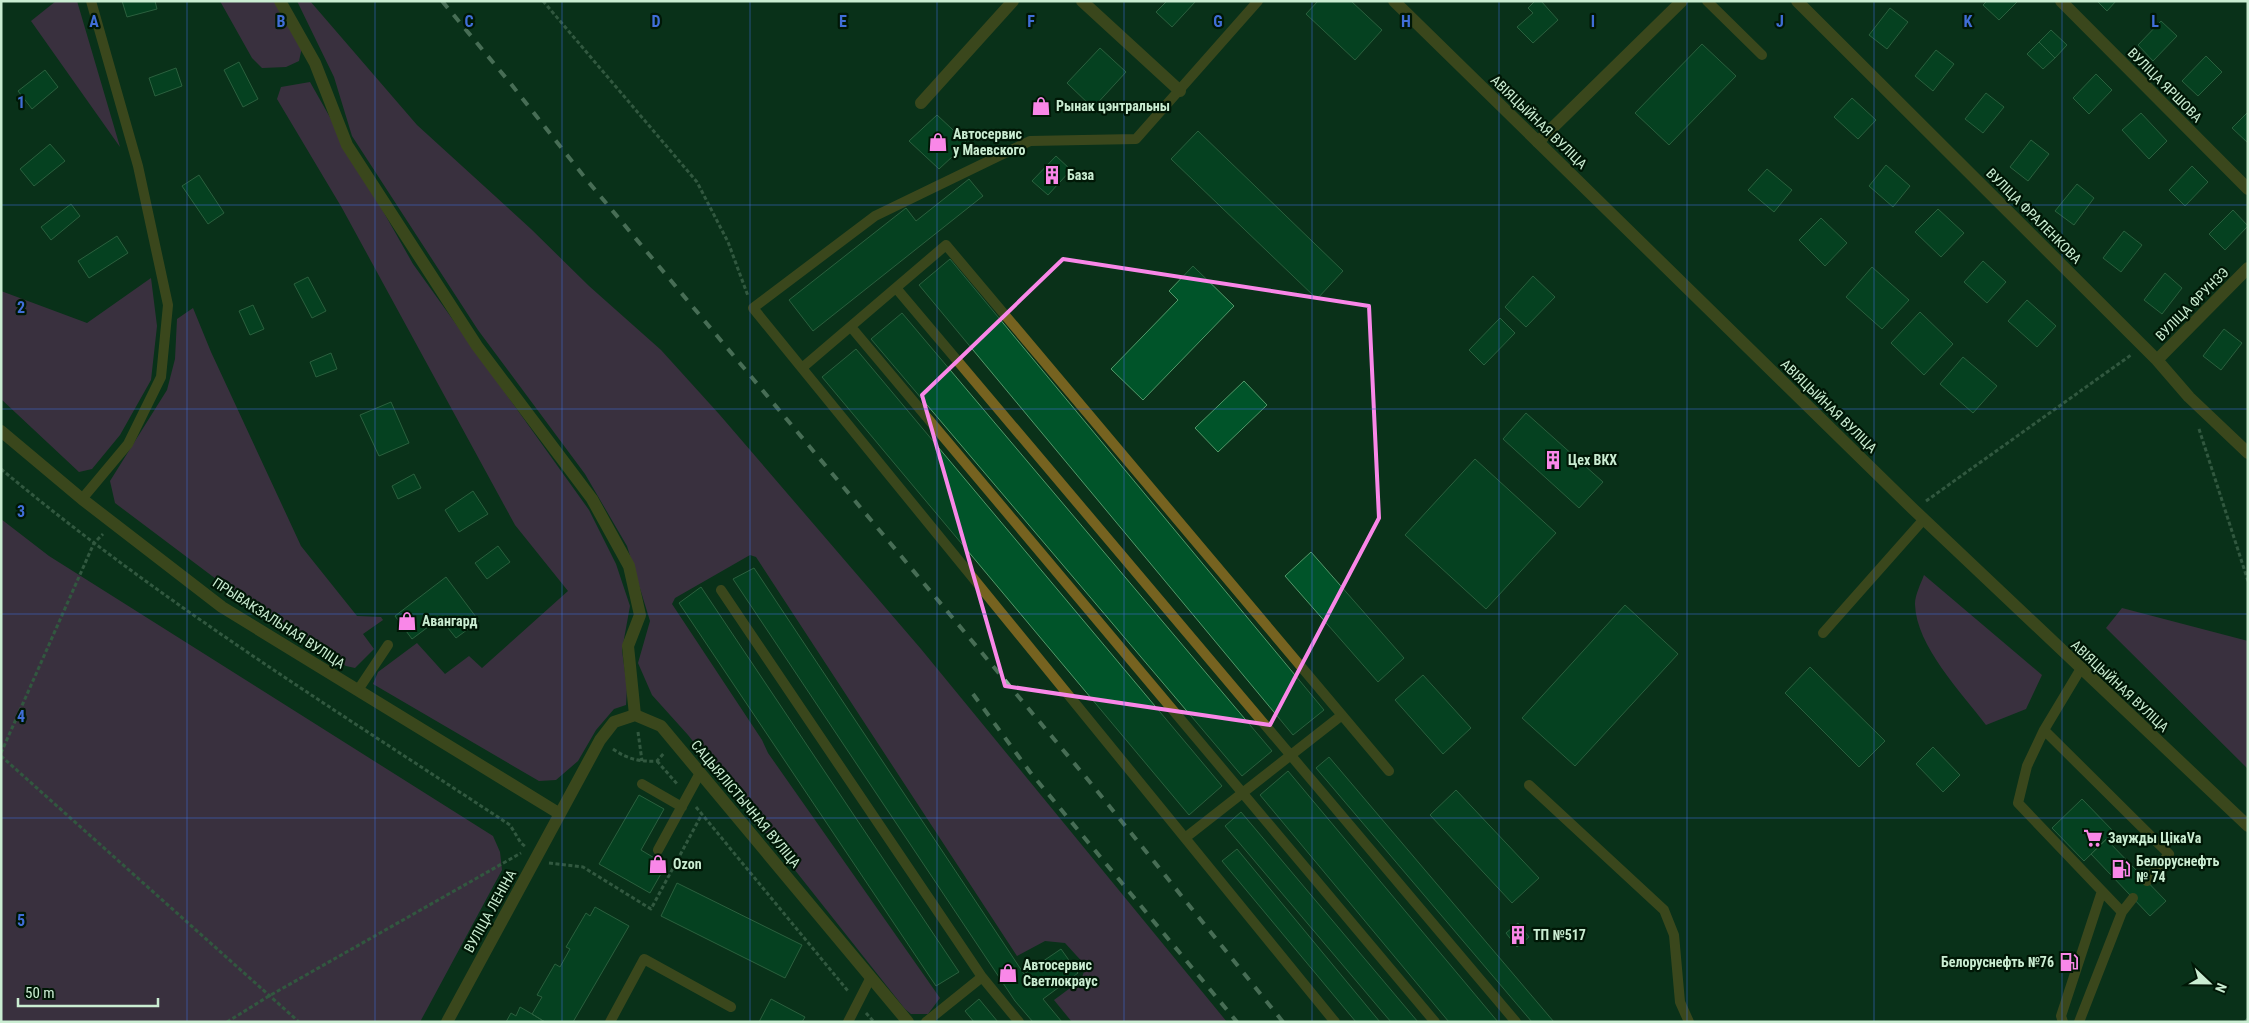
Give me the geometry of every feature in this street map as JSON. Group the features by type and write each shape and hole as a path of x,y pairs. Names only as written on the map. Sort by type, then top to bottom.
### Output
{"street":[{"path":"280,1 315,63 347,145 477,346 592,499 629,566 640,615 628,646 635,715 614,722 600,740 560,814"},
{"path":"921,103 1013,1"},
{"path":"1082,1 1180,91"},
{"name":"АВІЯЦЫЙНАЯ ВУЛІЦА","path":"1394,1 1924,520 2080,670 2248,826"},
{"path":"1538,142 1682,1"},
{"name":"ВУЛІЦА ФРАЛЕНКОВА","path":"1797,1 2157,360 2189,398 2248,453"},
{"name":"ВУЛІЦА ЯРШОВА","path":"2061,1 2248,190"},
{"name":"ВУЛІЦА ФРУНЗЭ","path":"2157,360 2248,268"},
{"name":"ПРЫВАКЗАЛЬНАЯ ВУЛІЦА","path":"1,431 82,499 222,607 560,814"},
{"name":"САЦЫЯЛІСТЫЧНАЯ ВУЛІЦА","path":"635,715 661,726 908,1022"},
{"name":"ВУЛІЦА ЛЕНІНА","path":"447,1022 560,814"}],"lane":[{"path":"82,499 128,444 161,377 168,306 138,166 91,1"},
{"path":"1258,1 1136,140 1030,141 875,216 752,308 1335,1022"},
{"path":"1707,1 1762,55"},
{"path":"802,368 946,245 1389,771"},
{"path":"896,288 1516,1022"},
{"path":"851,327 1435,1022"},
{"path":"1823,633 1924,520"},
{"path":"721,590 982,977 1019,1022"},
{"path":"358,690 388,645"},
{"path":"2080,670 2044,730 2027,766 2018,803 2122,912"},
{"path":"1185,838 1342,715"},
{"path":"2044,730 2169,854 2147,881"},
{"path":"658,850 700,773"},
{"path":"642,784 682,807"},
{"path":"1529,785 1664,910 1674,935 1680,1002 1689,1022"},
{"path":"2063,1022 2061,1016 2102,891"},
{"path":"2079,1022 2122,912 2133,898"},
{"path":"610,1022 644,959 731,1007"},
{"path":"848,1022 871,977"},
{"path":"926,1022 982,977"}],"path":[{"path":"542,1 696,182 728,242 752,308"},
{"path":"1914,509 2143,346"},
{"path":"2198,425 2248,581"},
{"path":"1,468 94,543 203,623 510,825 521,843 528,848 227,1022"},
{"path":"113,522 94,543 1,755 299,1022"},
{"path":"635,715 642,761"},
{"path":"613,748 625,757 642,761 657,761"},
{"path":"657,761 664,752"},
{"path":"657,761 854,997"},
{"path":"548,863 583,867 651,909 702,814"},
{"path":"2245,1022 2248,1019"}],"highlighted area":[{"path":"1063,259 1369,306 1379,518 1270,725 1005,686 922,395"}],"shaded area":[{"path":"56,1 77,1 120,147 31,21"},
{"path":"220,1 276,1 302,47 299,61 286,67 262,68 252,58"},
{"path":"297,1 310,1 417,125 531,229 589,286 661,350 719,414 921,649 1227,1022 1072,1022 1054,1000 1081,980 1086,966 1065,943 1045,941 1017,956 756,557 750,555 675,598 672,604 762,740 768,753 940,998 928,1014 911,1014 905,1009 688,735 652,695 638,663 650,621 627,546 585,474 478,330 352,136 334,77"},
{"path":"310,82 413,264 589,510 616,564 630,606 622,650 627,688 626,705 614,709 596,730 578,761 556,780 539,781 373,684 378,672 417,643 445,674 469,656 482,668 568,591 515,525 342,208 277,99 281,87"},
{"path":"151,278 157,326 151,380 120,435 92,469 79,472 1,399 1,291 87,323"},
{"path":"193,308 211,352 301,546 357,616 381,617 383,620 363,634 374,649 355,668 346,666 228,588 115,503 110,481 167,390 175,359 177,319"},
{"path":"1,519 49,556 493,836 500,852 502,870 420,1022 1,1022"},
{"path":"1924,575 2042,675 2026,709 1986,725 1953,684 1923,636 1917,620 1915,600"},
{"path":"2122,608 2248,641 2248,769 2106,628"}],"building":[{"path":"122,1 155,1 157,9 127,17"},
{"path":"1167,1 1195,2 1172,27 1156,12"},
{"path":"1318,1 1351,1 1382,30 1355,60 1306,14"},
{"path":"1535,1 1541,1 1558,20 1533,43 1517,27 1533,13 1528,8"},
{"path":"1987,1 2018,1 1999,20 1983,5"},
{"path":"2097,1 2116,1 2107,11"},
{"path":"1890,8 1908,22 1887,49 1869,35"},
{"path":"2161,21 2177,36 2153,61 2138,45"},
{"path":"2051,30 2067,45 2055,58 2039,42"},
{"path":"2039,42 2055,58 2043,69 2027,54"},
{"path":"1702,44 1736,76 1669,145 1635,113"},
{"path":"1100,48 1126,72 1093,108 1067,83"},
{"path":"1936,50 1954,64 1933,91 1915,76"},
{"path":"2206,56 2222,72 2198,96 2182,81"},
{"path":"239,62 258,99 243,107 224,70"},
{"path":"176,68 182,86 155,96 149,78"},
{"path":"45,70 58,87 32,109 18,91"},
{"path":"2096,74 2112,90 2089,114 2073,98"},
{"path":"1986,93 2004,107 1983,133 1965,119"},
{"path":"1852,98 1876,120 1858,139 1834,117"},
{"path":"2248,112 2248,143 2232,128"},
{"path":"2141,113 2167,141 2149,159 2122,130"},
{"name":"Автосервис у Маевского","path":"937,115 967,143 939,169 909,141"},
{"path":"1198,131 1343,271 1317,299 1171,159"},
{"path":"2031,140 2049,154 2028,181 2010,167"},
{"path":"50,144 65,161 34,186 20,169"},
{"name":"База","path":"1056,156 1071,170 1048,195 1032,181"},
{"path":"1886,165 1910,186 1893,207 1869,186"},
{"path":"2192,166 2208,182 2185,206 2169,190"},
{"path":"1767,169 1792,190 1774,212 1748,190"},
{"path":"199,175 224,213 208,224 182,186"},
{"path":"969,179 983,196 813,331 789,300 906,208 916,221"},
{"path":"2077,184 2094,198 2074,225 2055,211"},
{"path":"71,204 80,216 51,240 41,227"},
{"path":"1938,209 1964,233 1941,257 1915,232"},
{"path":"2233,210 2248,226 2225,250 2209,234"},
{"path":"1821,218 1847,243 1825,266 1799,240"},
{"path":"2124,231 2142,245 2121,272 2103,258"},
{"path":"117,236 128,253 89,278 78,261"},
{"path":"950,259 1324,710 1293,735 919,285"},
{"path":"1983,261 2006,282 1987,303 1964,282"},
{"path":"1193,266 1234,306 1143,400 1111,369 1178,300 1169,291"},
{"path":"1872,267 1909,300 1882,329 1846,297"},
{"path":"2165,273 2182,288 2162,314 2144,300"},
{"path":"1533,276 1555,297 1526,327 1505,307"},
{"path":"308,277 326,311 312,318 294,284"},
{"path":"2027,300 2056,326 2037,347 2008,321"},
{"path":"253,305 264,329 250,335 239,311"},
{"path":"1920,312 1953,344 1924,375 1891,343"},
{"path":"902,313 1272,751 1242,776 871,339"},
{"path":"1500,318 1515,333 1484,365 1469,350"},
{"path":"2224,329 2242,343 2221,370 2203,356"},
{"path":"856,349 1222,786 1189,815 822,377"},
{"path":"331,353 337,369 316,377 310,362"},
{"path":"1963,357 1997,386 1973,413 1940,384"},
{"path":"1244,381 1267,405 1218,452 1195,428"},
{"path":"391,402 409,443 379,456 360,415"},
{"name":"Цех ВКХ","path":"1526,413 1603,482 1579,508 1503,439"},
{"path":"1475,459 1556,533 1486,609 1405,535"},
{"path":"414,474 421,488 398,499 392,486"},
{"path":"473,491 488,514 459,532 445,510"},
{"path":"498,546 510,562 487,579 475,563"},
{"path":"1311,552 1404,658 1378,682 1285,576"},
{"path":"754,568 1024,974 1061,949 1078,973 1043,999 1062,1022 1033,1022 1015,1001 733,579"},
{"path":"446,577 479,621 456,638 440,618 412,639 395,616"},
{"path":"701,587 959,972 936,986 679,603"},
{"path":"1625,605 1678,654 1575,766 1522,718"},
{"path":"1810,667 1885,741 1859,767 1785,693"},
{"path":"1423,675 1471,728 1443,754 1395,700"},
{"path":"1933,747 1960,775 1943,792 1916,764"},
{"path":"1329,757 1554,1022 1532,1022 1316,768"},
{"path":"1288,771 1498,1022 1449,1022 1260,795"},
{"path":"1456,790 1539,878 1512,903 1430,815"},
{"path":"639,795 664,809 641,850 666,865 650,893 599,864"},
{"path":"2082,799 2114,832 2084,861 2052,828"},
{"path":"1241,812 1418,1022 1391,1022 1225,826"},
{"path":"2106,839 2166,901 2150,916 2091,854"},
{"path":"1237,849 1380,1022 1356,1022 1222,861"},
{"path":"677,883 802,945 785,978 661,916"},
{"path":"595,907 629,926 573,1022 545,1022 532,1014 542,997 537,995 555,964 560,967 570,949 566,947 586,913 590,916"},
{"name":"ТП №517","path":"1518,923 1529,937 1517,947 1506,933"},
{"path":"771,999 805,1017 802,1022 759,1022"},
{"path":"979,999 998,1022 974,1022 965,1011"},
{"path":"520,1007 545,1022 506,1022 511,1013 516,1016"}],"railway":[{"path":"442,1 586,179 1094,787 1283,1022"},
{"path":"973,694 1030,772 1237,1022"}],"place":[{"name":"Рынак цэнтральны","path":"1041,106"},
{"name":"Автосервис у Маевского","path":"938,142"},
{"name":"База","path":"1052,175"},
{"name":"Цех ВКХ","path":"1553,460"},
{"name":"Авангард","path":"407,621"},
{"name":"Заужды ЦікаVа","path":"2093,838"},
{"name":"Ozon","path":"658,864"},
{"name":"Белоруснефть № 74","path":"2121,869"},
{"name":"ТП №517","path":"1518,935"},
{"name":"Белоруснефть №76","path":"2069,962"},
{"name":"Автосервис Светлокраус","path":"1008,973"}]}
